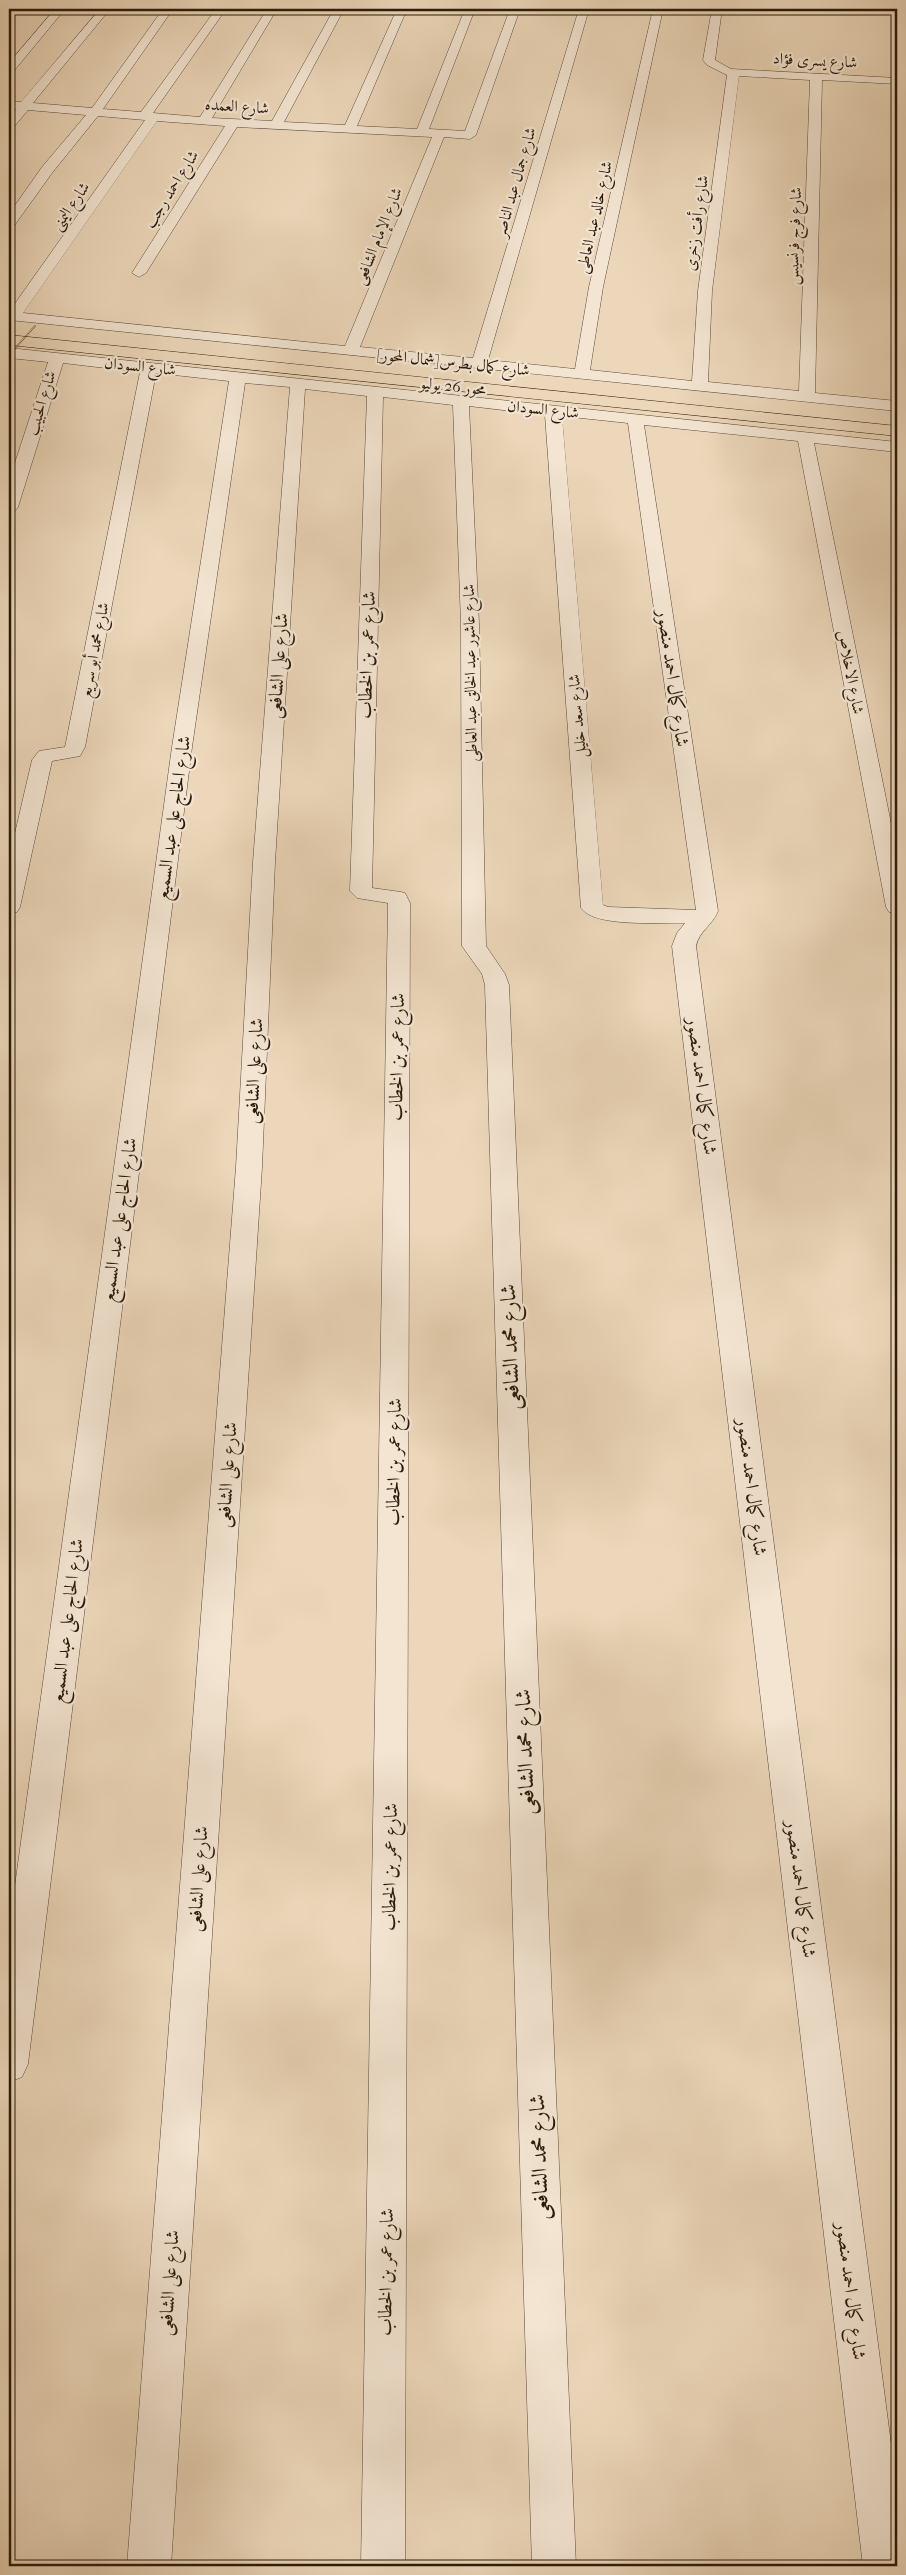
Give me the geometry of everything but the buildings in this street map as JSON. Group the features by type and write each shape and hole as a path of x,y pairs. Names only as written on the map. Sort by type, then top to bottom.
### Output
{"highway":[{"name":"محور 26 يوليو","path":"10,320 897,416"},
{"name":"محور 26 يوليو","path":"9,340 897,431"}],"street":[{"path":"9,70 60,9"},
{"path":"9,126 105,9"},
{"path":"9,223 47,170 95,112 168,9"},
{"name":"شارع اليمنى","path":"10,320 221,9"},
{"path":"204,120 272,9"},
{"path":"276,125 340,9"},
{"path":"349,129 402,9"},
{"path":"421,133 470,9"},
{"name":"شارع العمده","path":"9,105 233,123 439,134 472,134 515,9"},
{"name":"شارع جمال عبد الناصر","path":"479,364 584,9"},
{"name":"شارع خالد عبد العاطى","path":"582,375 596,288 658,9"},
{"path":"718,9 709,60 711,63 728,70"},
{"name":"شارع يسرى فؤاد","path":"728,70 897,81"},
{"name":"شارع رأفت زخرى","path":"700,386 705,291 733,74 728,70"},
{"name":"شارع فرج فرنسيس","path":"807,397 816,77"},
{"path":"897,81 897,95"},
{"name":"شارع احمد رجب","path":"139,273 233,123"},
{"name":"شارع الإمام الشافعى","path":"350,352 439,134"},
{"name":"شارع كمال بطرس[شمال المحور]","path":"10,320 897,406"},
{"name":"شارع السودان","path":"9,354 57,357 897,447"},
{"name":"شارع الحبيب","path":"9,508 57,357"},
{"name":"شارع محمد أبو سريع","path":"9,907 42,760 50,754 73,752 75,747 149,367"},
{"name":"شارع الحاج على عبد السميع","path":"9,2064 182,747 238,376"},
{"name":"شارع على الشافعى","path":"149,2566 250,1167 264,862 298,383"},
{"name":"شارع عمر بن الخطاب","path":"375,391 360,891 365,893 391,894 398,898 399,903 382,2566"},
{"name":"شارع عاشور عبد الخالق عبد العاطى","path":"461,400 470,624 474,946"},
{"name":"شارع سعد خليل","path":"553,410 592,908 604,914 705,917"},
{"name":"شارع كمال احمد منصور","path":"635,419 707,911 705,917 690,930 684,946 885,2566"},
{"name":"شارع الاخلاص","path":"805,437 897,907"},
{"name":"شارع محمد الشافعى","path":"474,946 480,959 493,970 497,985 554,2566"}],"path":[{"path":"9,354 36,325"}]}
